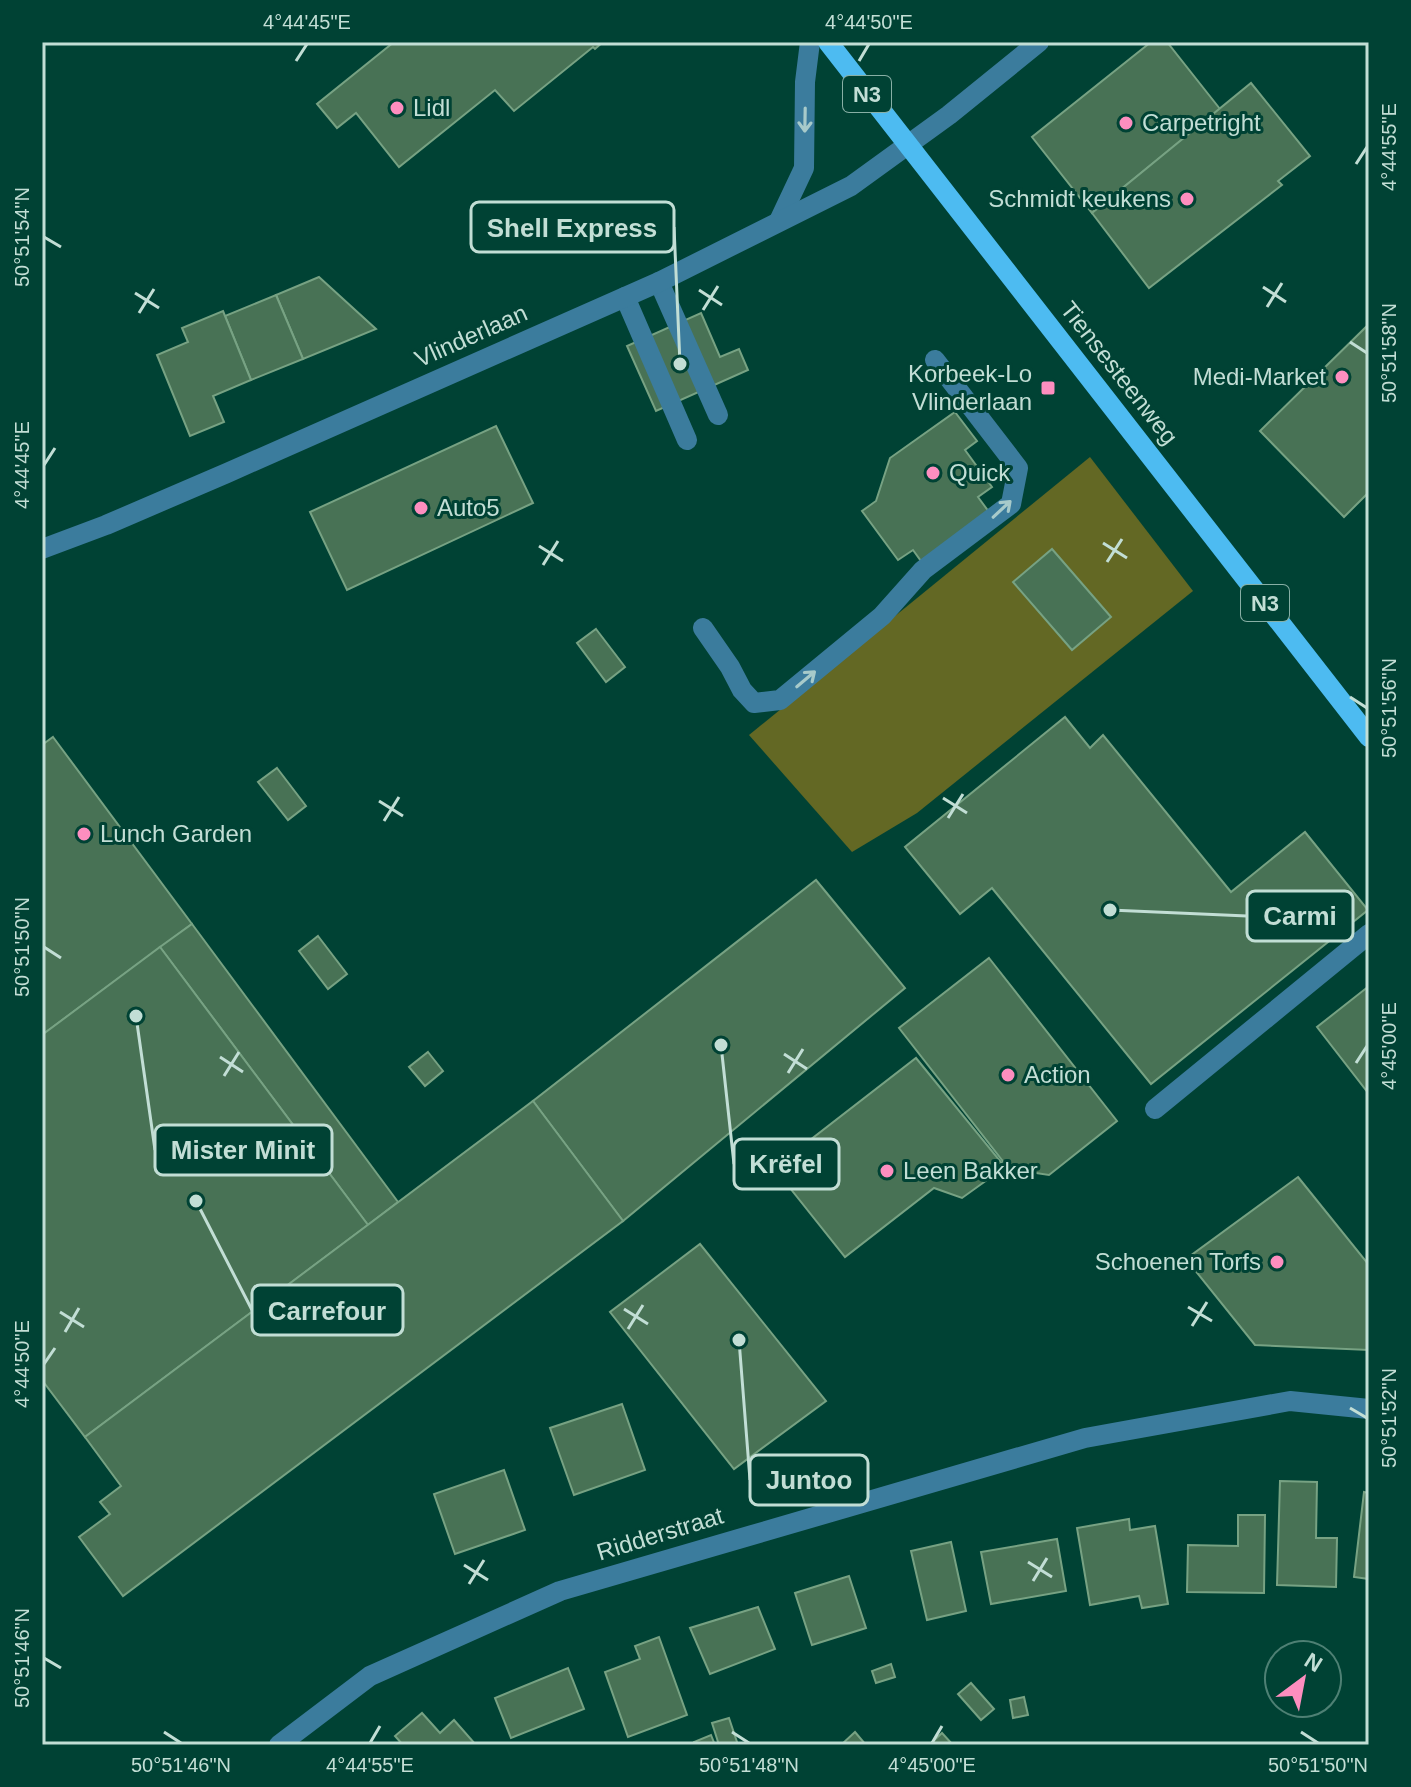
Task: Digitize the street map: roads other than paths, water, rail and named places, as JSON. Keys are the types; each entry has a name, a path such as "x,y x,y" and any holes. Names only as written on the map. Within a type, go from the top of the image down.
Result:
{"main road":[{"name":"Tiensesteenweg","path":"828,42 1369,737"}],"street":[{"path":"779,221 804,168 805,82 810,42"},
{"name":"Vlinderlaan","path":"42,549 227,473 659,282 851,186 949,115 1039,42"},
{"path":"659,282 718,415"},
{"path":"625,297 687,440"},
{"path":"703,628 742,690 754,703 780,700 882,616 923,570 1011,504 1018,468 935,360"},
{"path":"1155,1109 1369,934"},
{"name":"Ridderstraat","path":"279,1745 370,1676 560,1591 1085,1438 1290,1401 1369,1409"}],"place":[{"name":"Lidl","path":"397,108"},
{"name":"Carpetright","path":"1126,123"},
{"name":"Schmidt keukens","path":"1187,199"},
{"name":"Shell Express","path":"680,364"},
{"name":"Medi-Market","path":"1342,377"},
{"name":"Korbeek-Lo Vlinderlaan","path":"1048,388"},
{"name":"Quick","path":"933,473"},
{"name":"Auto5","path":"421,508"},
{"name":"Lunch Garden","path":"84,834"},
{"name":"Carmi","path":"1110,910"},
{"name":"Mister Minit","path":"136,1016"},
{"name":"Krëfel","path":"721,1045"},
{"name":"Action","path":"1008,1075"},
{"name":"Leen Bakker","path":"887,1171"},
{"name":"Carrefour","path":"196,1201"},
{"name":"Schoenen Torfs","path":"1277,1262"},
{"name":"Juntoo","path":"739,1340"}]}
